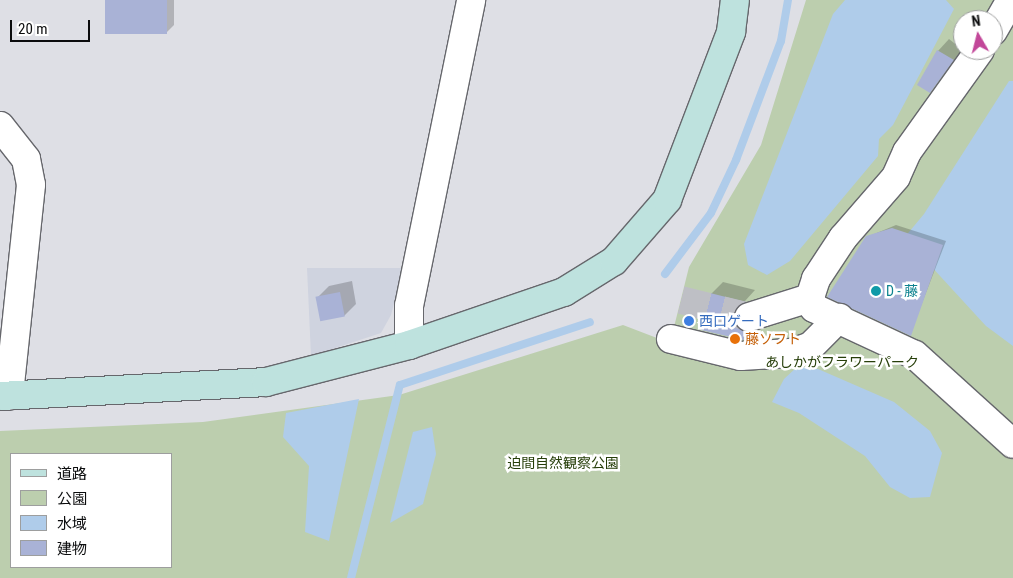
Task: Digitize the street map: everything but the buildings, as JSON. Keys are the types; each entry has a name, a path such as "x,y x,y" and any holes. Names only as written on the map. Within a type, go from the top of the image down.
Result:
{"street":[{"path":"409,345 410,306 471,0"},
{"path":"0,126 26,158 31,185 4,396 225,388 266,382 409,345 564,292 614,262 667,200 682,166 731,32 736,0"},
{"path":"1003,14 1011,0"},
{"path":"973,60 907,152 896,177 844,238 816,279 810,298 814,308 915,355 1013,444"},
{"path":"749,318 810,298"},
{"path":"671,339 741,356 791,354 811,346 839,318"}],"shaded area":[{"path":"307,268 403,268 391,315 381,333 311,356"}],"green space":[{"path":"806,0 1013,0 1013,578 0,578 0,431 203,422 399,395 623,325 670,343 689,267 761,145"}],"water":[{"path":"845,0 946,0 954,9 893,125 879,139 878,156 790,261 767,275 748,265 744,244 833,14"},
{"path":"1009,81 1013,81 1013,346 986,326 918,252 899,244 924,214"},
{"path":"797,367 818,369 894,402 930,431 942,453 930,497 910,498 890,487 865,456 799,413 772,402 784,379"},
{"path":"359,399 329,541 305,532 309,466 283,437 286,413"},
{"path":"432,427 436,454 423,504 390,523 413,432"}],"waterway":[{"path":"665,274 711,213 736,160 781,41 788,0"},
{"path":"351,578 400,385 590,322"}],"tunnel":[{"path":"681,300 749,317"}],"place":[{"name":"D - 藤","path":"876,291"},
{"name":"西口ゲート","path":"689,321"},
{"name":"藤ソフト","path":"735,339"}],"park label":[{"name":"あしかがフラワーパーク","path":"842,362"},
{"name":"迫間自然観察公園","path":"563,463"}]}
